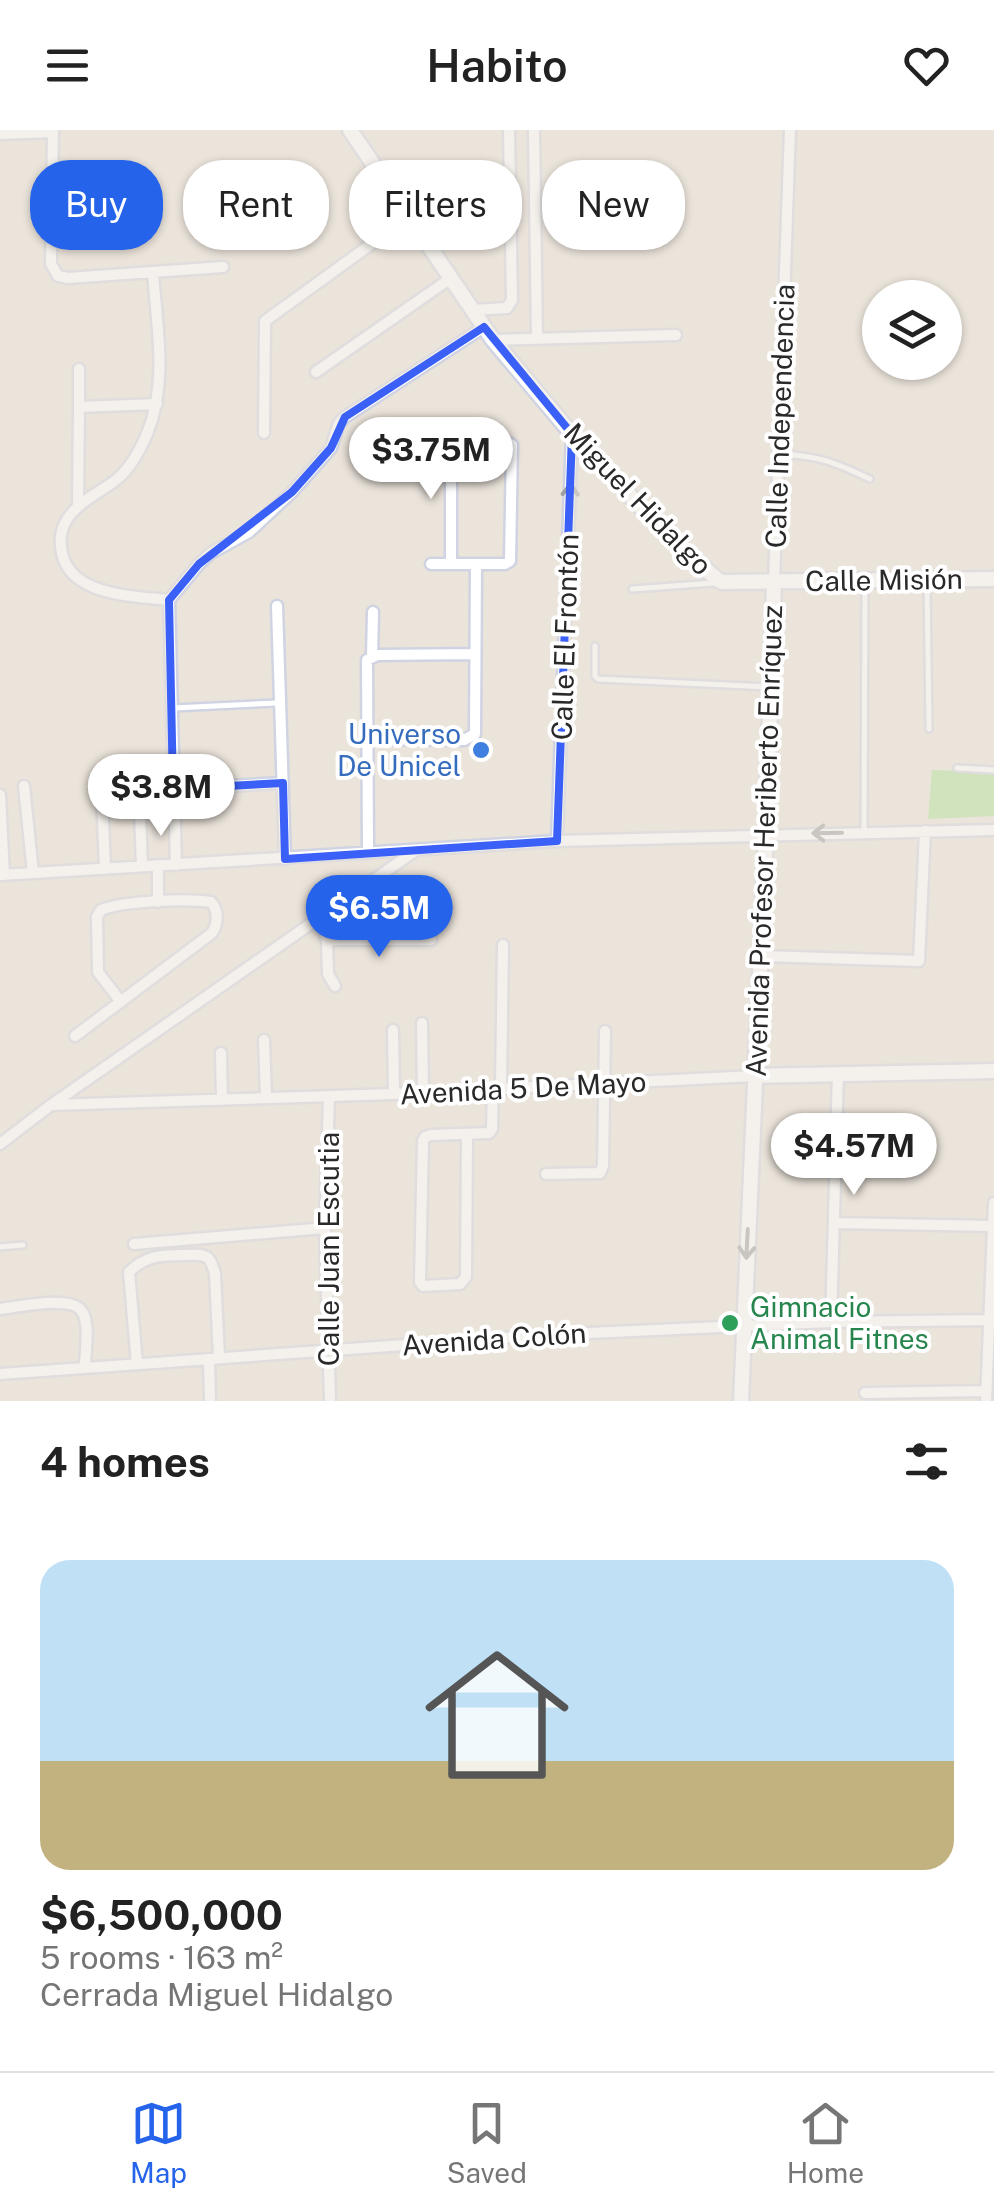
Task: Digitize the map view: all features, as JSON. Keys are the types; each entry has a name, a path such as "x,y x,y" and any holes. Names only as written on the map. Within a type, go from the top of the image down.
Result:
{"main road":[{"name":"Miguel Hidalgo","path":"350,130 371,160"},
{"name":"Miguel Hidalgo","path":"432,250 489,333 572,434 670,538 722,582 774,582"},
{"name":"Calle Misión","path":"774,582 994,579"},
{"name":"Avenida Profesor Heriberto Enríquez","path":"741,1401 774,582"},
{"name":"Avenida 5 De Mayo","path":"755,1076 994,1071"}],"street":[{"path":"474,310 507,308 512,300 509,130"},
{"path":"534,130 537,338"},
{"name":"Calle Independencia","path":"774,582 790,130"},
{"path":"0,134 54,131 51,264 58,276 224,268"},
{"path":"264,433 265,321 362,250"},
{"path":"153,273 160,360 157,404 138,453 125,471 78,506 62,529 60,540 62,554 80,580 112,594 168,600"},
{"path":"316,372 451,278"},
{"path":"176,865 168,600 199,564 249,532 292,492 328,453 345,416 489,333 537,338 676,336"},
{"path":"78,506 79,369"},
{"path":"79,406 157,404"},
{"name":"Calle El Frontón","path":"557,841 572,434"},
{"path":"427,440 495,439 512,445 511,559 505,564 432,564"},
{"path":"451,440 451,564"},
{"path":"368,740 470,738 476,730 476,564"},
{"path":"277,606 285,859"},
{"path":"368,853 372,612"},
{"path":"369,659 475,654"},
{"path":"101,770 106,868"},
{"path":"173,789 283,783"},
{"path":"24,786 33,873"},
{"path":"0,796 2,875 557,841 994,830"},
{"path":"140,812 142,866"},
{"path":"761,956 920,962 926,831"},
{"path":"0,1144 416,851"},
{"path":"158,866 158,902"},
{"path":"75,1036 121,1002 206,938 216,928 215,909 207,900 110,907 98,913 98,972 121,1002"},
{"path":"319,917 327,940 328,970 335,986"},
{"path":"327,940 431,940"},
{"path":"468,1135 466,1277 460,1284 426,1286 420,1282 423,1141 431,1135 491,1131 497,1088 503,945"},
{"path":"422,1023 422,1092"},
{"path":"393,1030 394,1094"},
{"path":"546,1174 600,1173 603,1166 605,1030"},
{"path":"264,1040 266,1098"},
{"path":"222,1053 222,1100"},
{"path":"831,1322 838,1074"},
{"name":"Avenida 5 De Mayo","path":"51,1105 394,1094 755,1076"},
{"name":"Calle Juan Escutia","path":"329,1096 324,1228 330,1401"},
{"path":"865,1392 986,1396 994,1204"},
{"path":"834,1223 993,1226"},
{"path":"134,1244 324,1228"},
{"path":"137,1364 129,1272 138,1263 158,1255 208,1258 215,1273 210,1401"},
{"path":"0,1309 67,1302 78,1305 85,1321 86,1368"},
{"name":"Avenida Colón","path":"0,1374 545,1335 831,1322 988,1320"}],"lane":[{"path":"779,454 831,460 870,479"},
{"path":"864,832 865,580"},
{"path":"927,580 929,729"},
{"path":"632,589 722,582"},
{"path":"595,646 598,678 770,687"},
{"path":"170,708 280,703"},
{"path":"956,768 994,770"},
{"path":"0,1247 23,1244"}],"highlighted area":[{"path":"484,327 572,434 557,841 285,859 283,783 173,789 169,600 199,564 292,492 331,448 345,417"}],"green space":[{"path":"932,770 994,772 994,816 928,819"}],"place":[{"name":"Universo De Unicel","path":"481,750"},
{"name":"Gimnacio Animal Fitnes","path":"730,1323"}]}
